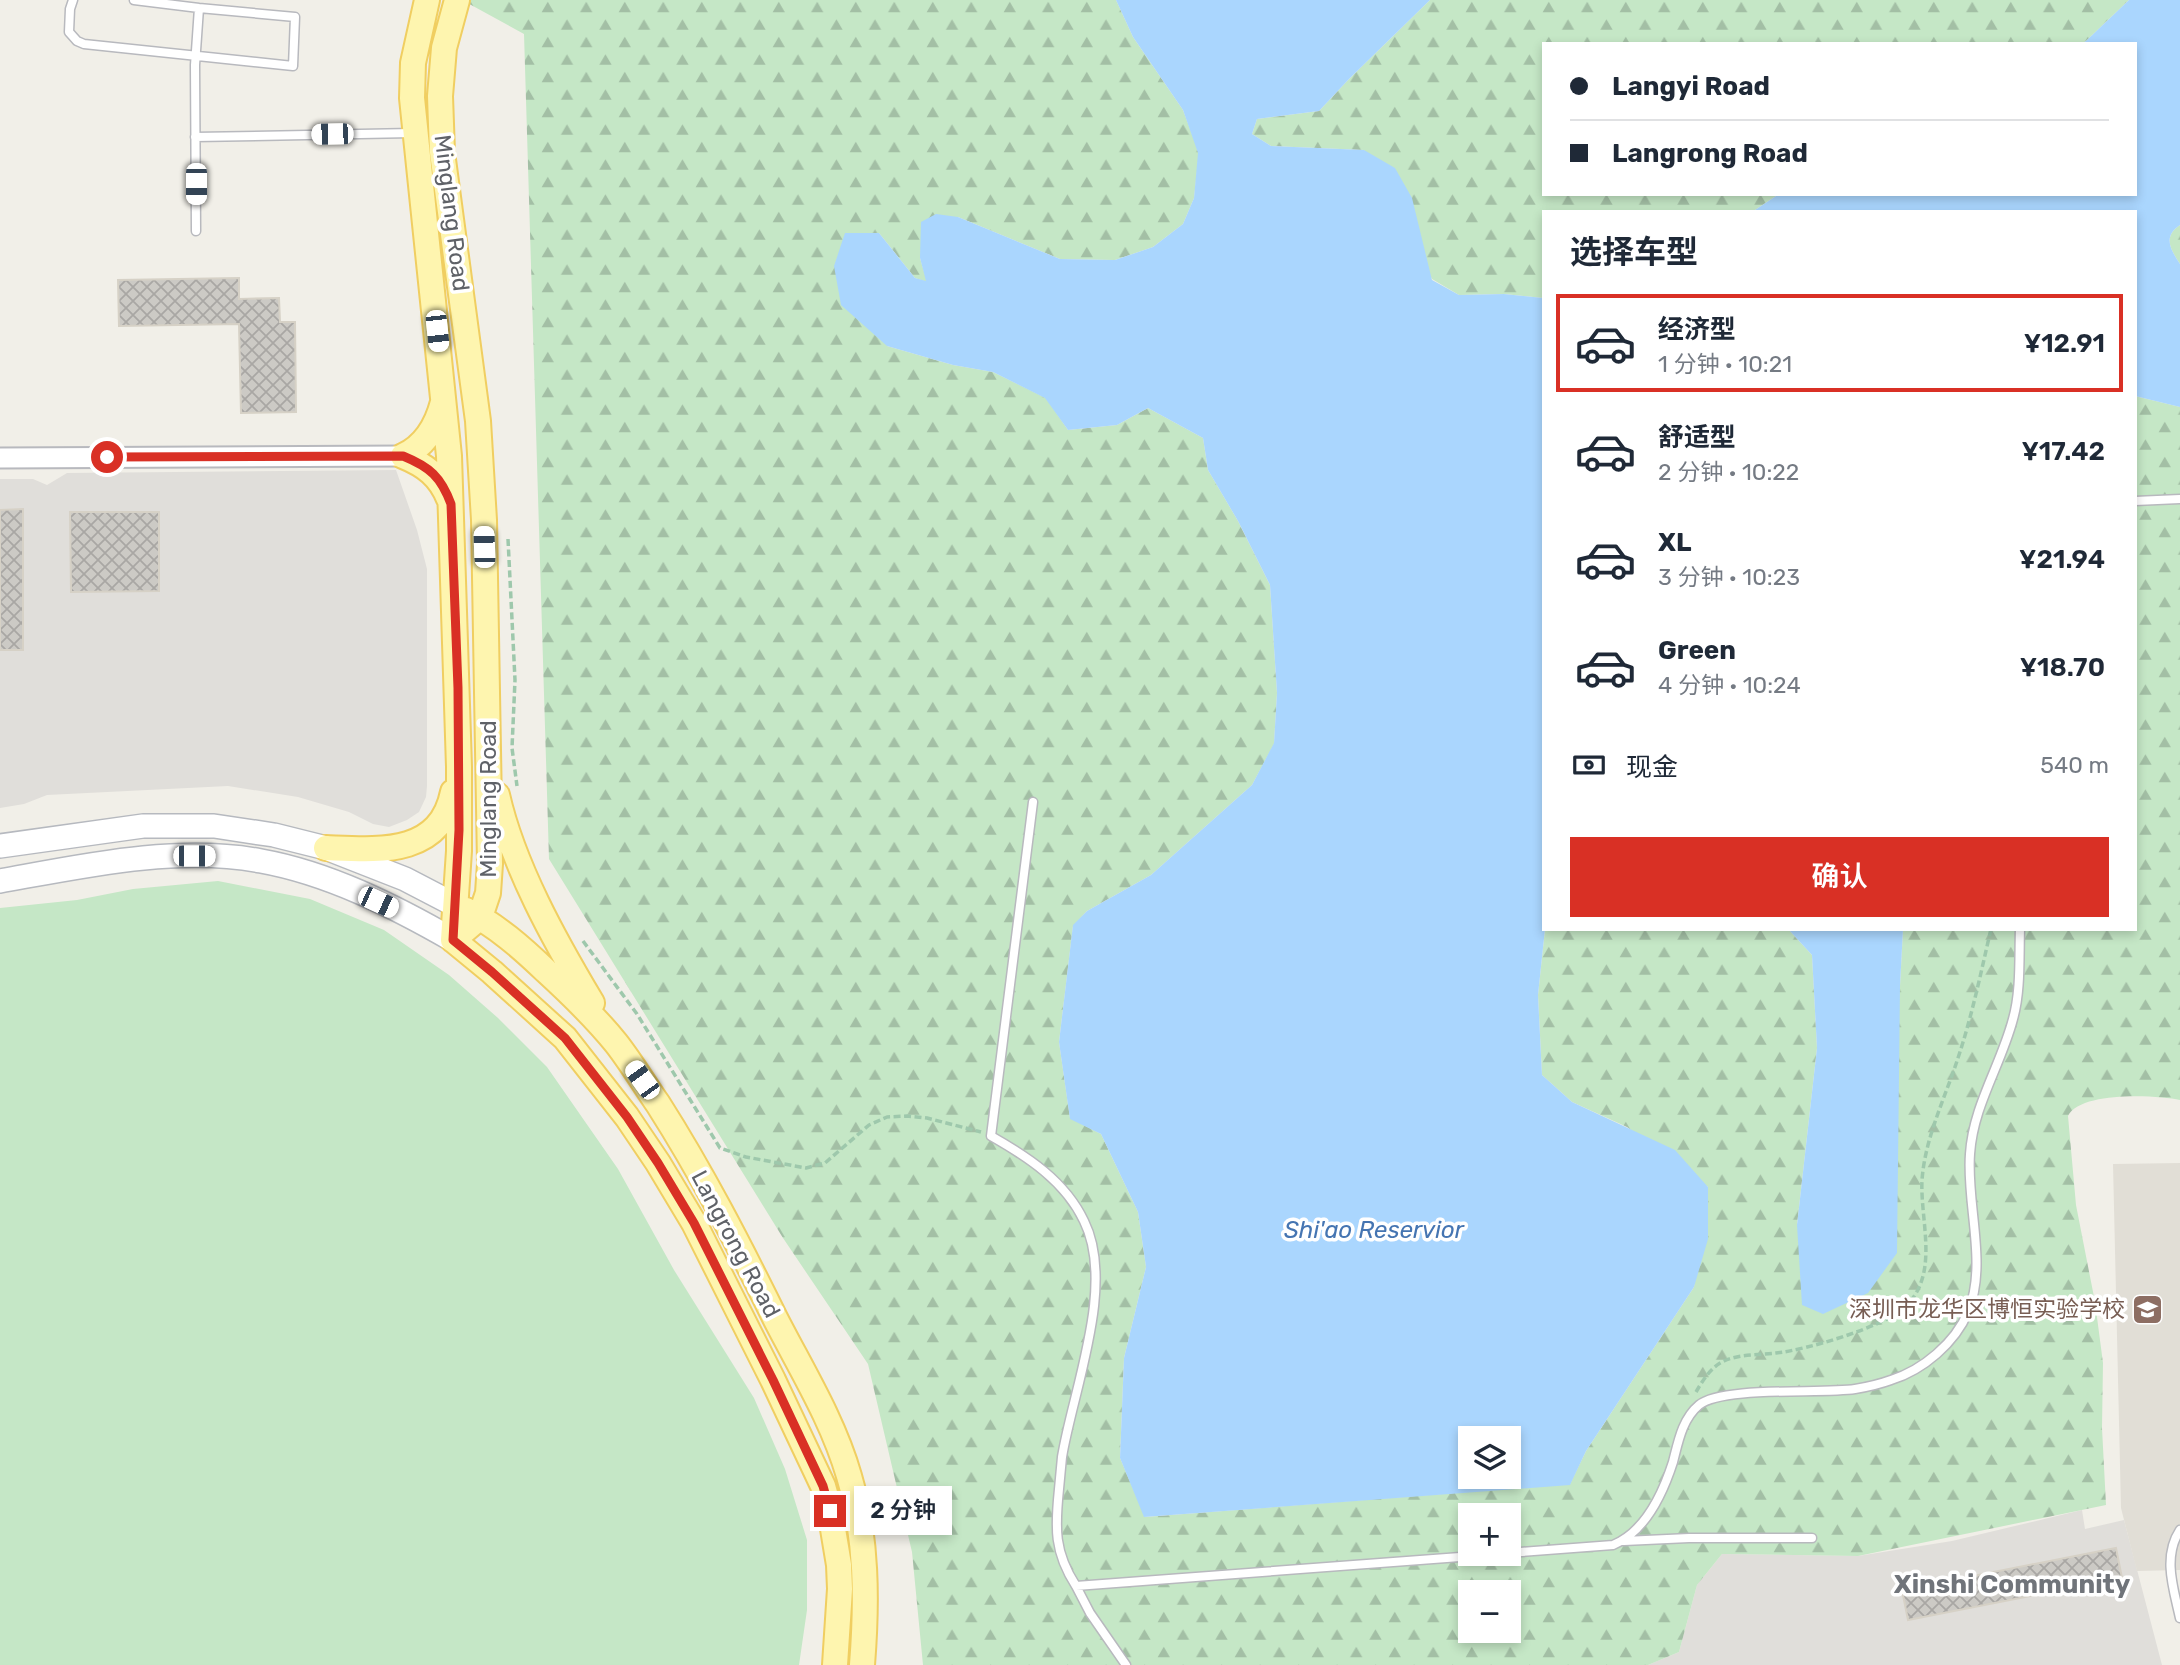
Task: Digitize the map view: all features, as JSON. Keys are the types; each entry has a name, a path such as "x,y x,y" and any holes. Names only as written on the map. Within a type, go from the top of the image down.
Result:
{"main road":[{"name":"Minglang Road","path":"427,0 413,63 412,98 449,457 459,851 453,940"},
{"name":"Minglang Road","path":"457,0 444,48 440,96 442,152 478,421 484,520 490,864 488,893 480,917"},
{"path":"403,456 414,451 432,429 444,401"},
{"path":"403,456 437,476 451,504"},
{"path":"489,756 500,807 535,898 567,961 615,1043"},
{"path":"326,848 391,849 413,843 432,832 443,820 451,802 458,767"},
{"path":"0,845 143,826 214,826 274,835 326,848 405,879 454,905"},
{"path":"0,881 100,863 167,856 221,856 260,860 313,874 354,890 453,940 480,917"},
{"name":"Langrong Road","path":"454,905 480,917 525,951 566,989 615,1043 669,1122 729,1226 844,1458 856,1503 865,1566 862,1665"},
{"name":"Langrong Road","path":"453,940 502,980 565,1038 627,1117 694,1223 823,1486 839,1565 835,1665"}],"street":[{"path":"0,458 403,456"}],"lane":[{"path":"74,0 70,9 69,32 83,44 293,66 295,17 134,0"},
{"path":"196,232 195,56 199,8"},
{"path":"195,137 414,133"},
{"path":"2137,501 2180,499"},
{"path":"1033,802 991,1136 1044,1169 1085,1222 1096,1267 1090,1331 1062,1457 1057,1514 1058,1540 1064,1567 1090,1613 1126,1665"},
{"path":"1521,1552 1614,1545 1624,1541 1646,1519 1671,1466 1690,1414 1709,1399 1734,1395 1854,1389 1893,1380 1926,1363 1953,1339 1969,1311 1976,1278 1969,1153 1980,1103 2014,1017 2020,931"},
{"path":"2180,1530 2171,1551 2170,1564 2180,1618"},
{"path":"1624,1541 1812,1538"},
{"path":"1076,1586 1458,1557"}],"path":[{"path":"1690,1414 1695,1394 1705,1376 1724,1361 1779,1353 1883,1323 1904,1308 1917,1293 1926,1269 1922,1181 1926,1153 1959,1055 1990,931"},
{"path":"577,932 637,1014 720,1148 746,1157 806,1168 825,1163 869,1125 887,1117 927,1118 991,1136"}],"shaded area":[{"path":"396,470 417,530 427,569 427,786 426,797 419,812 389,827 373,824 349,812 298,797 228,786 47,795 24,804 0,808 0,479 33,479 47,485 67,473"},
{"name":"深圳市龙华区博恒实验学校","path":"2180,1163 2180,1570 2137,1571 2121,1508 2113,1164"},
{"path":"2082,1510 2085,1529 2124,1520 2162,1665 1648,1665 1679,1652 1697,1585 1722,1554 1858,1556 1952,1541"}],"green space":[{"path":"462,0 1116,0 1133,37 1183,110 1199,153 1194,198 1183,224 1153,247 1115,260 1060,259 958,217 920,258 927,282 915,278 879,233 887,346 953,365 993,372 1046,398 1068,430 1117,425 1148,408 1203,438 1208,470 1238,521 1270,585 1277,693 1274,744 1252,785 1151,875 1087,911 1073,926 1059,1042 1070,1118 1101,1134 1138,1212 1146,1267 1124,1358 1120,1458 1145,1517 1570,1484 1586,1451 1694,1287 1708,1187 1627,1127 1572,1102 1542,1075 1538,995 1545,931 1790,931 1812,955 1817,1048 1797,1225 1900,986 1903,931 2137,931 2137,396 2180,407 2180,1100 2138,1096 2103,1099 2087,1102 2075,1108 2068,1116 2076,1205 2095,1302 2103,1363 2102,1428 2106,1505 1858,1556 1722,1554 1697,1585 1679,1652 1648,1665 923,1665 912,1552 868,1364 783,1238 549,859 524,34"},
{"path":"1430,0 2129,0 2084,42 1542,42 1542,196 1776,196 1755,210 1542,210 1542,298 1504,294 1459,295 1432,279 1364,150 1271,146 1252,134 1257,119 1319,111"},
{"path":"2180,225 2180,264 2171,249 2170,239"},
{"path":"218,881 310,899 384,930 449,975 498,1018 547,1067 618,1169 674,1270 754,1398 785,1469 807,1540 807,1610 799,1665 0,1665 0,908 77,900 133,889"}],"water":[{"name":"Shi'ao Reservior","path":"1116,0 1430,0 1319,111 1257,119 1252,134 1271,146 1364,150 1395,168 1412,198 1432,280 1459,295 1504,294 1542,298 1542,931 1545,931 1538,995 1542,1075 1572,1102 1675,1150 1708,1187 1708,1239 1694,1287 1586,1451 1570,1485 1521,1489 1521,1426 1458,1426 1458,1489 1517,1489 1144,1517 1120,1458 1124,1358 1146,1267 1138,1212 1101,1134 1070,1119 1059,1042 1073,925 1087,911 1151,875 1252,785 1274,743 1277,693 1270,585 1238,521 1208,470 1203,438 1148,408 1117,425 1068,430 1045,398 993,372 953,365 887,346 841,305 834,266 845,233 879,233 915,278 926,281 920,258 921,222 936,214 958,217 1060,259 1115,260 1153,247 1183,224 1194,198 1198,153 1183,110 1133,37"},
{"path":"2129,0 2180,0 2180,225 2171,234 2170,244 2180,264 2180,407 2137,396 2137,210 1755,210 1776,196 2137,196 2137,42 2086,41"},
{"path":"1790,931 1903,931 1897,1253 1868,1293 1823,1314 1802,1305 1797,1225 1817,1048 1812,955"}],"building":[{"path":"239,278 239,299 279,298 280,322 295,322 296,412 241,413 239,324 119,326 118,280"},
{"path":"23,509 23,650 0,650 0,510"},
{"path":"70,512 159,512 159,591 71,592"},
{"path":"2116,1548 2122,1578 1908,1620 1902,1590"}],"place":[{"name":"深圳市龙华区博恒实验学校","path":"2148,1309"}],"district":[{"name":"Xinshi Community","path":"2012,1584"}],"route":[{"path":"107,457 403,456 416,461 437,476 451,504 458,688 459,851 453,940 565,1038 627,1117 658,1163 694,1223 773,1380 823,1486 830,1511"}]}
